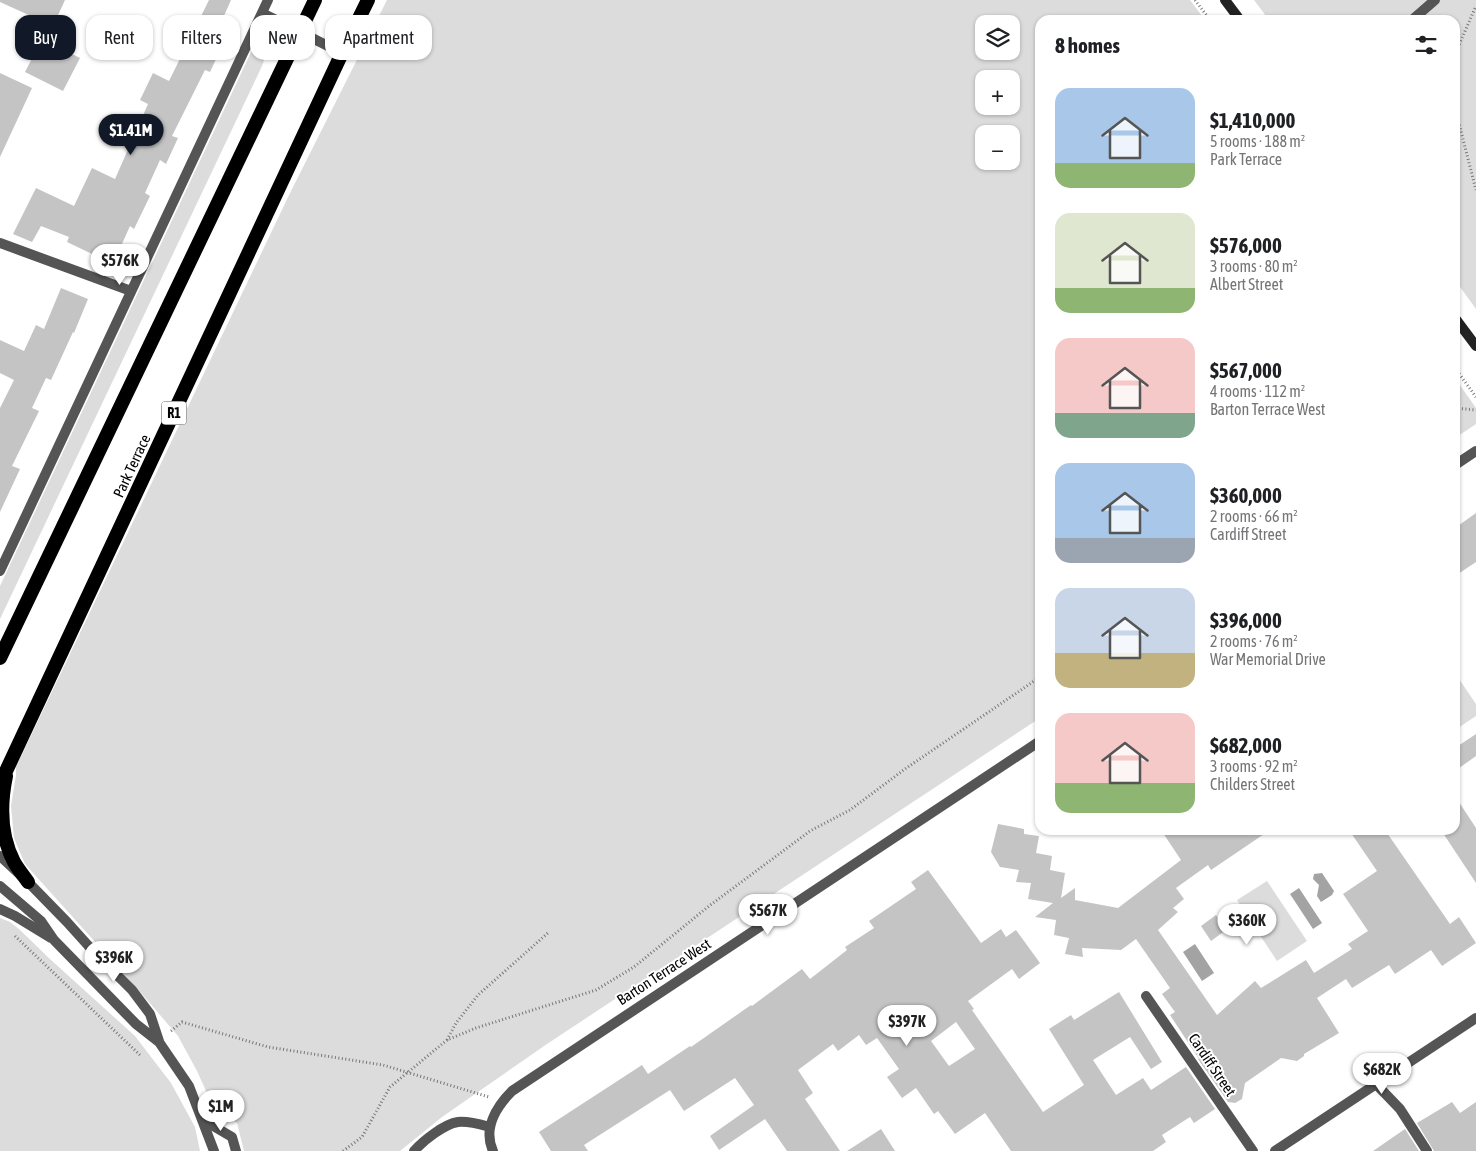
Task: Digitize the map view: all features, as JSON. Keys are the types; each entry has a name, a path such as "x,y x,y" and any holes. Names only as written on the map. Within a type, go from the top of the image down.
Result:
{"highway":[{"path":"308,15 315,0"},
{"name":"Park Terrace","path":"360,15 368,0"},
{"path":"0,658 287,60"},
{"name":"Park Terrace","path":"28,882 14,862 2,825 3,779 338,60"}],"main road":[{"path":"1225,0 1236,15"},
{"path":"1460,325 1476,346"}],"street":[{"path":"0,570 268,0"},
{"path":"1418,15 1435,0"},
{"path":"262,13 266,15"},
{"path":"0,243 131,291"},
{"path":"1460,462 1476,451"},
{"name":"Barton Terrace West","path":"490,1127 494,1114 502,1101 512,1091 1035,744"},
{"path":"0,856 28,882 132,990 150,1014 159,1042 189,1086 214,1151"},
{"path":"0,886 41,921 54,940 136,1024 159,1042"},
{"path":"0,909 54,940"},
{"name":"Cardiff Street","path":"1146,996 1253,1151"},
{"path":"1275,1151 1476,1018"},
{"path":"1376,1084 1400,1109 1426,1151"},
{"path":"203,1120 232,1137 236,1151"},
{"path":"414,1151 431,1135 456,1122 473,1122 490,1127 489,1137 493,1151"}],"path":[{"path":"1195,0 1206,15"},
{"path":"1460,43 1476,6"},
{"path":"1460,128 1476,190"},
{"path":"1460,375 1476,397"},
{"path":"1460,408 1476,410"},
{"path":"343,1151 362,1137 390,1087 447,1040 476,1028 596,990 626,972 709,906 810,831 850,810 906,769 1035,681"},
{"path":"10,931 141,1056"},
{"path":"447,1040 456,1023 478,995 549,932"},
{"path":"171,1032 182,1022 268,1047 383,1065 502,1101"}],"shaded area":[{"path":"387,0 1190,0 1201,15 1035,15 1035,721 547,1044 442,1117 400,1151 244,1151 237,1123 211,1102 178,1036 25,864 14,838 11,806 16,767 290,193 357,60 432,60 432,15 379,15"},
{"path":"1254,0 1476,0 1476,309 1460,287 1460,15 1265,15"},
{"path":"250,54 250,60 264,60 0,619 0,586"},
{"path":"1460,385 1476,408 1476,424 1460,435"},
{"path":"1460,680 1476,704 1476,716 1460,727"},
{"path":"1322,873 1334,891 1332,895 1321,902 1317,896 1319,885 1313,879 1314,874"},
{"path":"1267,881 1307,941 1277,961 1237,900"},
{"path":"1299,888 1322,923 1313,929 1290,894"},
{"path":"0,918 10,922 20,930 135,1036 171,1083 195,1127 200,1151 0,1151"},
{"path":"1195,944 1214,973 1202,981 1183,952"}],"building":[{"path":"0,0 65,0 58,15 29,15 0,2"},
{"path":"209,0 231,0 224,15 202,15"},
{"path":"76,56 80,58 63,91 25,72 31,60 76,60"},
{"path":"179,60 216,60 210,72 205,70 172,136 178,138 166,164 160,160 145,193 150,196 134,229 130,226 113,264 67,242 69,237 41,226 32,242 13,234 36,188 74,206 92,168 115,179 148,104 140,100 153,73 169,81"},
{"path":"0,73 32,88 0,157"},
{"path":"61,288 88,299 51,380 46,378 32,408 39,411 12,466 20,469 0,512 0,408 14,380 0,373 0,340 24,351 36,325 44,329"},
{"path":"1476,513 1476,562 1460,573 1460,524"},
{"path":"1476,734 1476,756 1460,767 1460,745"},
{"path":"1460,804 1476,828 1476,883 1444,835 1460,835"},
{"path":"998,824 1024,829 1024,834 1039,836 1036,853 1052,856 1050,870 1065,873 1061,898 1075,888 1075,900 1118,908 1181,860 1164,835 1263,835 1211,870 1208,865 1176,888 1184,899 1173,908 1178,912 1158,930 1217,1015 1255,981 1261,988 1306,960 1314,973 1352,949 1348,944 1368,931 1343,894 1377,871 1352,835 1388,835 1450,924 1459,917 1476,943 1442,966 1431,950 1395,974 1389,965 1352,988 1346,979 1317,998 1339,1033 1304,1054 1297,1061 1281,1058 1245,1083 1242,1099 1235,1103 1228,1102 1170,1015 1175,1012 1162,994 1170,988 1136,939 1121,950 1082,948 1083,957 1065,954 1069,938 1054,935 1056,920 1035,917 1053,903 1028,899 1031,883 1016,882 1019,870 1000,867 991,852"},
{"path":"928,870 981,943 1001,929 1006,937 1016,930 1040,963 1019,979 1012,969 968,1001 974,1009 972,1010 1043,1112 1084,1085 1049,1029 1071,1015 1074,1020 1119,992 1162,1062 1151,1069 1130,1037 1093,1060 1116,1095 1143,1078 1151,1090 1186,1067 1215,1109 1194,1123 1190,1117 1162,1135 1166,1142 1153,1151 1011,1151 985,1113 955,1134 938,1111 934,1114 916,1088 902,1098 887,1077 899,1069 877,1038 866,1045 859,1035 838,1051 833,1044 798,1070 813,1093 805,1099 840,1151 787,1151 765,1119 719,1150 710,1136 754,1105 735,1078 684,1111 670,1090 584,1145 588,1151 551,1151 539,1132 642,1065 648,1074 752,1006 802,969 810,979 847,950 845,947 874,928 869,921 916,889 911,882","holes":["956,1022 975,1049 949,1066 931,1041"]},
{"path":"1216,915 1226,930 1211,941 1201,926"},
{"path":"1452,1102 1460,1113 1476,1102 1476,1151 1434,1151 1417,1123"},
{"path":"881,1129 895,1151 847,1151"},
{"path":"1405,1129 1419,1151 1373,1151"}]}
